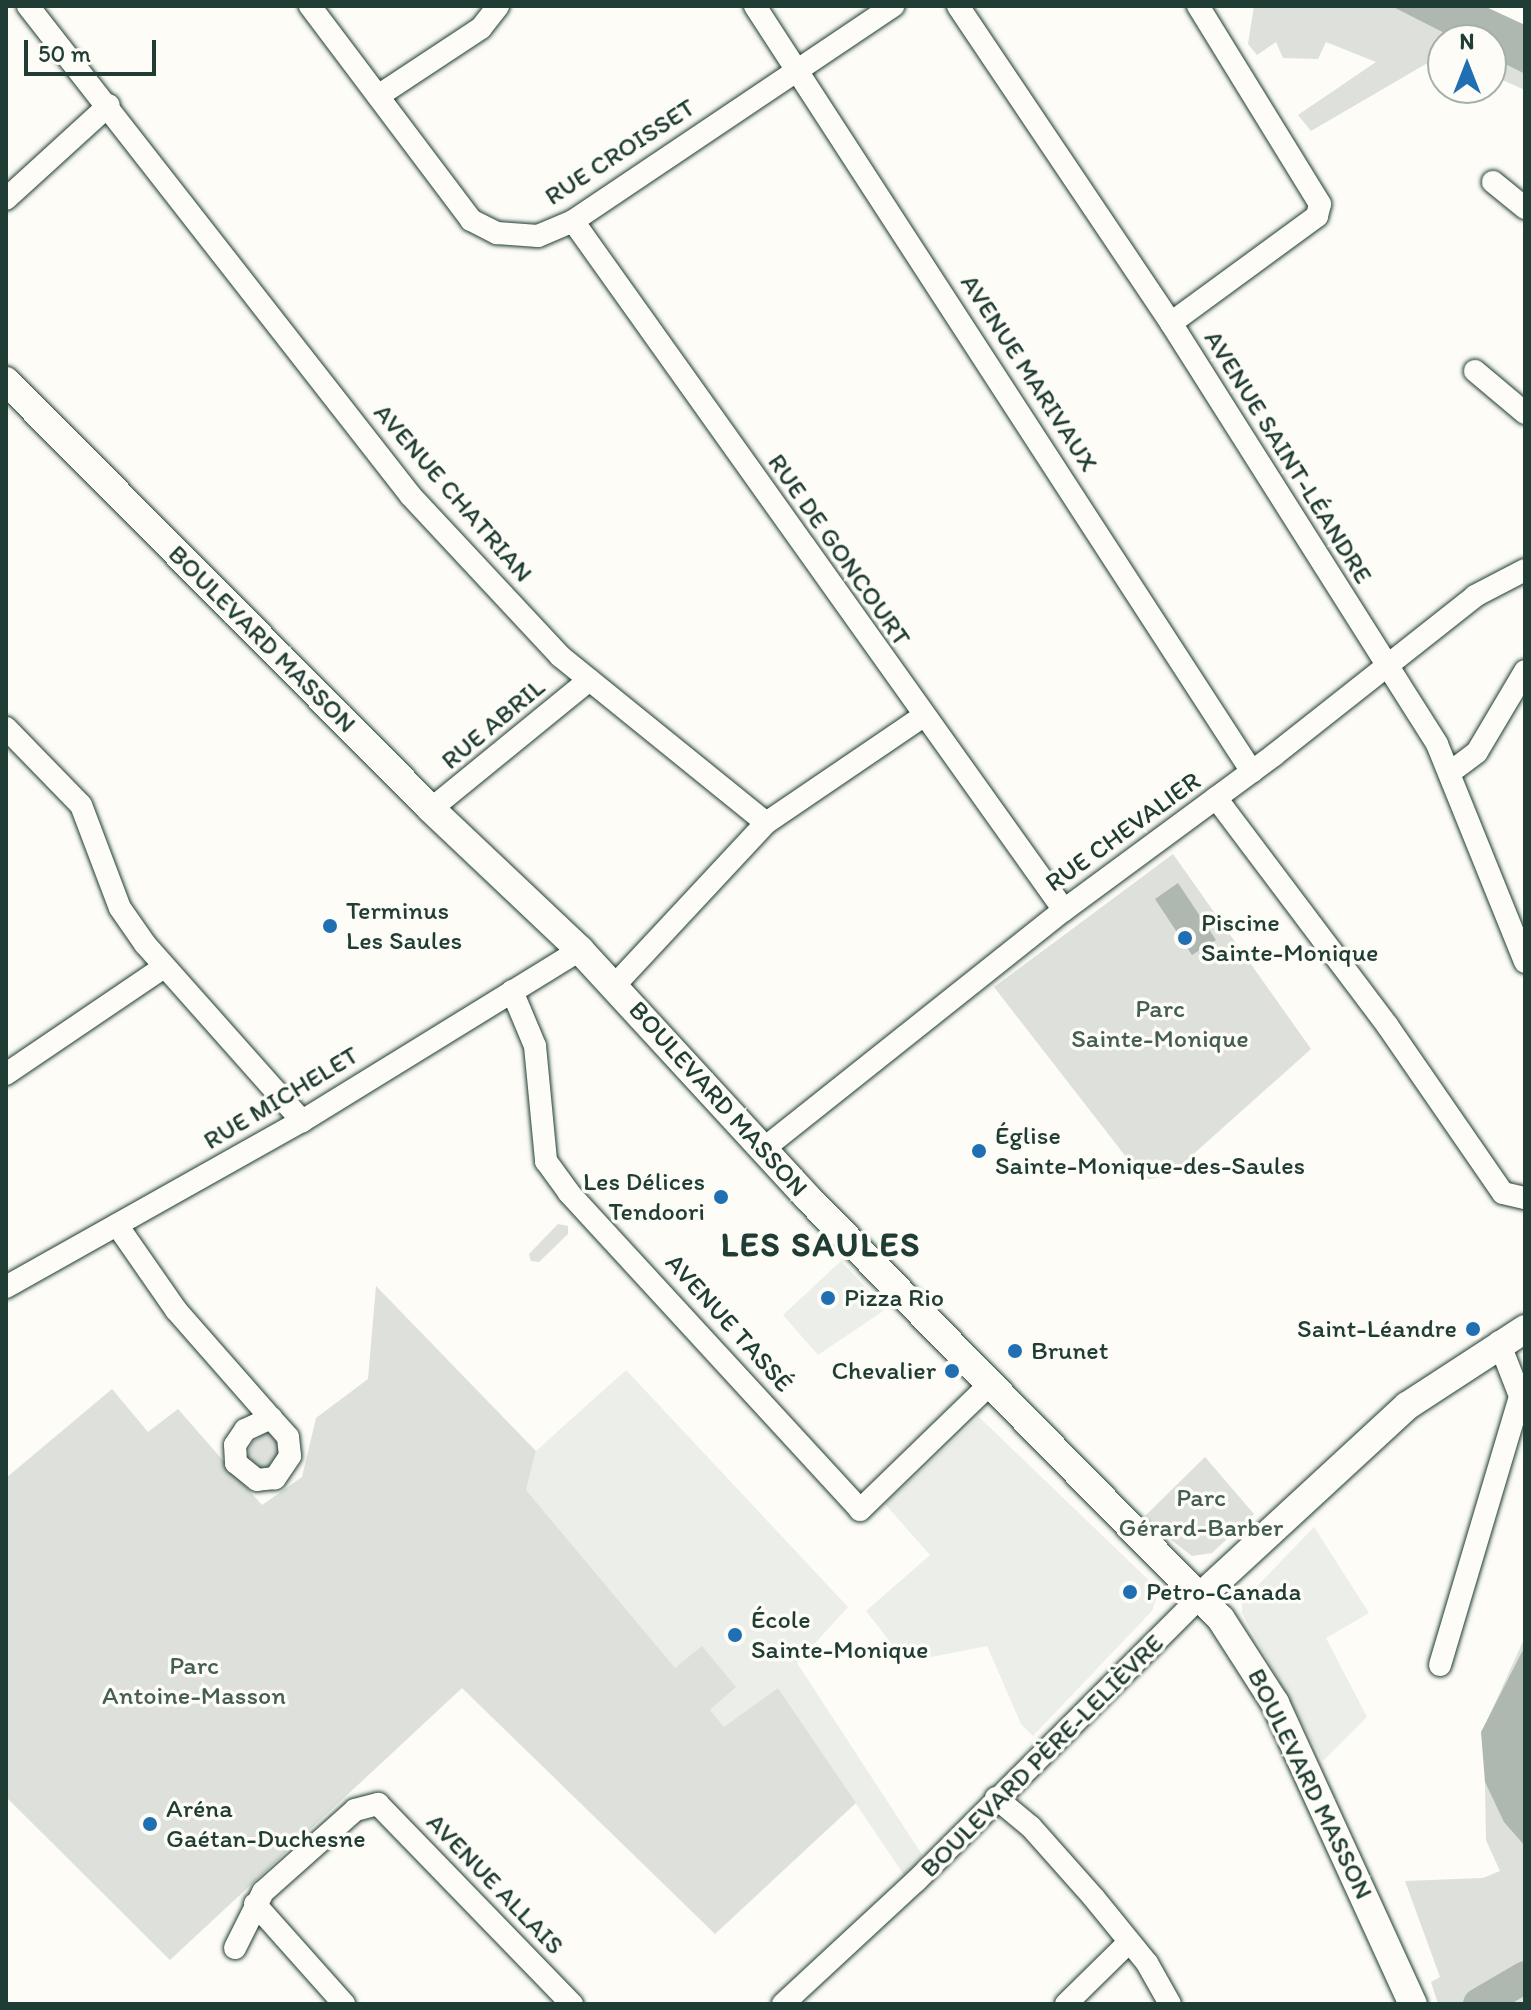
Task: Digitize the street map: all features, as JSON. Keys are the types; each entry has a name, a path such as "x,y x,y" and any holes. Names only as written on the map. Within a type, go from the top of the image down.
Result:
{"main road":[{"name":"BOULEVARD MASSON","path":"6,381 431,809 580,950 762,1150 1200,1597 1237,1639 1275,1703 1412,2001"},
{"name":"BOULEVARD PÈRE-LELIÈVRE","path":"1200,1597 1407,1406 1499,1342 1525,1329"}],"street":[{"name":"AVENUE CHATRIAN","path":"28,6 109,105 411,496 560,656 766,823"},
{"name":"RUE CROISSET","path":"310,6 471,220 497,233 538,236 573,221 796,68 893,6"},
{"path":"378,96 481,28 498,6"},
{"name":"AVENUE MARIVAUX","path":"755,6 1252,772"},
{"name":"AVENUE SAINT-LÉANDRE","path":"958,6 1171,323 1452,771 1525,962"},
{"path":"1171,323 1317,216 1317,194 1198,6"},
{"path":"6,199 109,105"},
{"path":"1493,182 1525,208"},
{"name":"RUE DE GONCOURT","path":"573,221 922,717 1064,910"},
{"path":"1475,371 1525,413"},
{"name":"RUE CHEVALIER","path":"762,1150 1064,910 1252,772 1475,596 1525,570"},
{"path":"1452,771 1477,752 1525,671"},
{"name":"RUE ABRIL","path":"431,809 589,680"},
{"path":"614,986 766,823 922,717"},
{"path":"6,728 81,805 120,908 164,967 302,1121"},
{"path":"1216,798 1387,1025 1503,1193 1525,1198"},
{"name":"RUE MICHELET","path":"6,1287 302,1121 580,950"},
{"path":"6,1074 164,967"},
{"name":"AVENUE TASSÉ","path":"512,991 535,1046 546,1161 569,1193 860,1510 989,1385"},
{"path":"117,1225 176,1310 271,1418"},
{"path":"1440,1665 1520,1396 1499,1342"},
{"name":"BOULEVARD PÈRE-LELIÈVRE","path":"783,2004 1200,1597"},
{"path":"996,1798 1031,1827 1147,1963 1170,2004"},
{"name":"AVENUE ALLAIS","path":"255,1904 355,1810 378,1804 572,2004"},
{"path":"235,1948 255,1904 344,2004"},
{"path":"1066,2004 1128,1943"}],"shaded area":[{"path":"1391,6 1484,6 1525,25 1525,74 1507,65 1507,24 1427,24"},
{"path":"1178,883 1216,940 1192,955 1155,899"},
{"path":"841,1261 886,1309 818,1355 783,1315"},
{"name":"École Sainte-Monique","path":"626,1370 848,1607 797,1663 923,1856 906,1878 778,1688 724,1728 526,1490 536,1451"},
{"path":"979,1417 1159,1590 1152,1611 1033,1736 1021,1724 987,1646 906,1662 866,1611 930,1555 885,1504"},
{"path":"1314,1527 1369,1613 1326,1638 1367,1717 1323,1761 1242,1613 1242,1602"},
{"path":"1525,1646 1525,1846 1504,1822 1485,1782 1481,1732"}],"green space":[{"path":"1254,6 1391,6 1427,24 1427,63 1311,131 1298,115 1376,62 1326,42 1318,59 1283,58 1276,42 1257,55 1248,44"},
{"path":"1507,65 1525,74 1525,90 1507,82"},
{"name":"Parc Sainte-Monique","path":"1173,854 1311,1049 1170,1175 1149,1179 1137,1171 994,987"},
{"path":"558,1224 568,1226 568,1234 539,1262 531,1261 529,1254"},
{"name":"Parc Antoine-Masson","path":"376,1286 536,1451 526,1490 675,1668 702,1646 736,1687 710,1710 724,1727 778,1688 856,1803 715,1934 462,1688 170,1960 6,1797 6,1478 112,1389 148,1432 178,1409 262,1505 302,1477 316,1418 368,1379"},
{"path":"271,1427 282,1448 273,1468 257,1471 247,1459 251,1444"},
{"name":"Parc Gérard-Barber","path":"1205,1457 1254,1514 1212,1553 1192,1556 1143,1518"},
{"path":"1525,1637 1525,2004 1438,2004 1431,1982 1440,1977 1405,1881 1483,1878 1500,1871 1486,1840 1485,1782 1494,1799 1485,1725"}],"waterway":[{"path":"1479,2004 1525,1977"}],"place":[{"name":"Terminus Les Saules","path":"330,926"},
{"name":"Piscine Sainte-Monique","path":"1185,938"},
{"name":"Église Sainte-Monique-des-Saules","path":"979,1151"},
{"name":"Les Délices Tendoori","path":"721,1197"},
{"name":"Pizza Rio","path":"828,1298"},
{"name":"Saint-Léandre","path":"1473,1329"},
{"name":"Brunet","path":"1015,1351"},
{"name":"Chevalier","path":"952,1371"},
{"name":"Petro-Canada","path":"1130,1592"},
{"name":"École Sainte-Monique","path":"735,1635"},
{"name":"Aréna Gaétan-Duchesne","path":"150,1824"}],"district":[{"name":"LES SAULES","path":"821,1245"}]}
